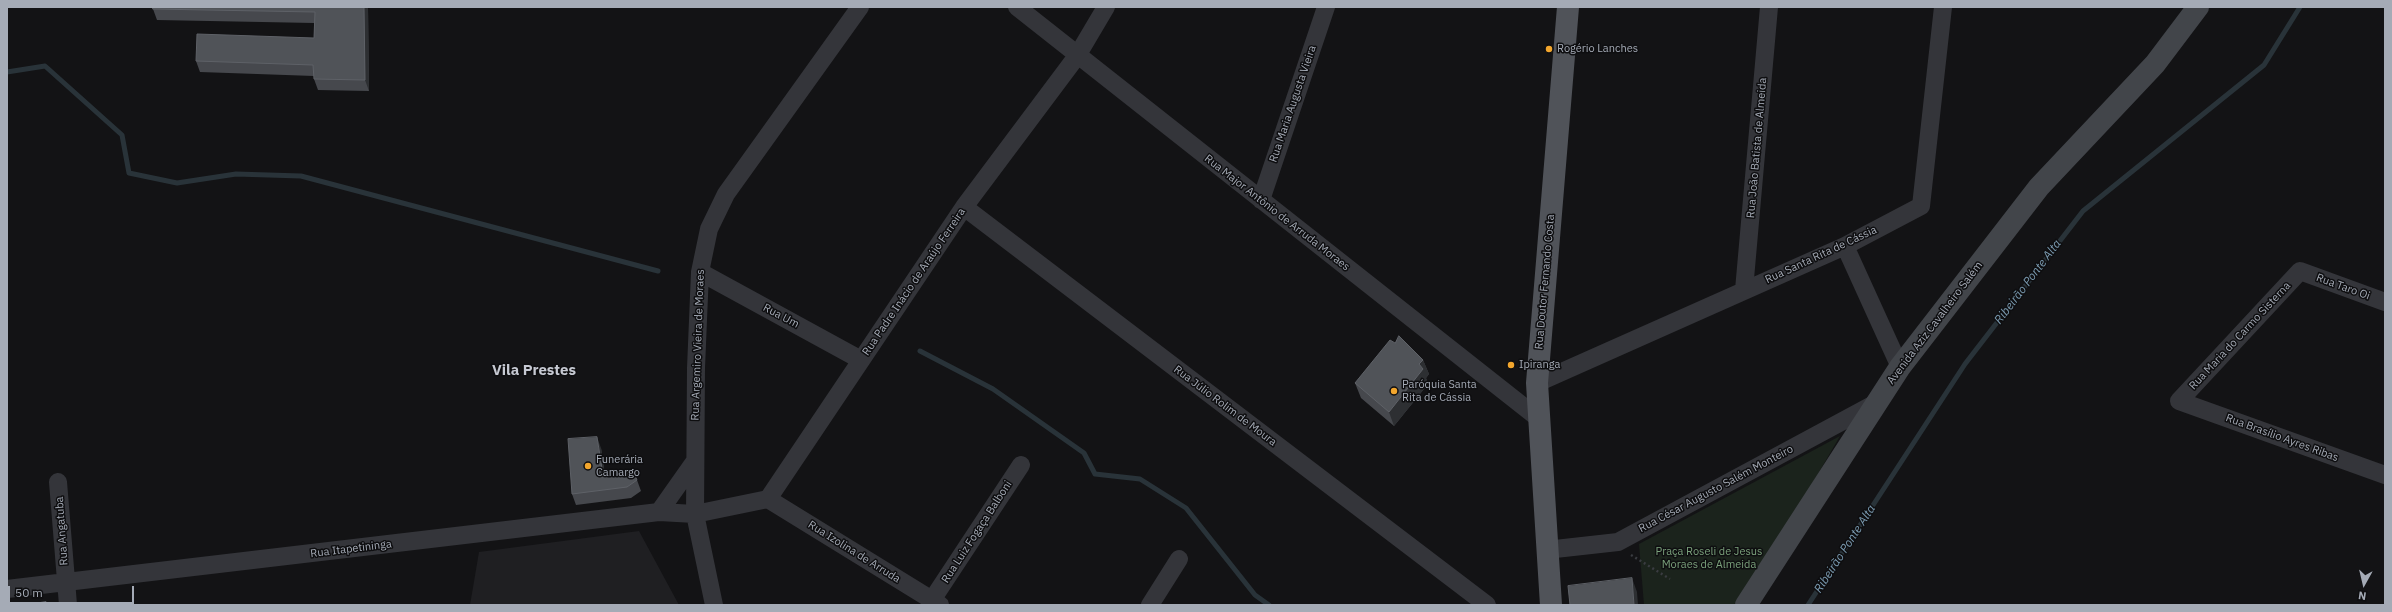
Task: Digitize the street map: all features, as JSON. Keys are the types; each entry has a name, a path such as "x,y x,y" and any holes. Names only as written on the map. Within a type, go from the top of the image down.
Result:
{"main road":[{"name":"Rua Doutor Fernando Costa","path":"1551,605 1546,550 1537,383 1568,7"},
{"name":"Avenida Aziz Cavalheiro Salém","path":"2155,64 2184,7"},
{"name":"Avenida Aziz Cavalheiro Salém","path":"1746,605 1900,367 2039,187 2155,64 2198,7"}],"street":[{"name":"Rua Argemiro Vieira de Moraes","path":"714,605 696,514 695,461 700,272 709,228 726,194 860,7"},
{"name":"Rua Major Antônio de Arruda Moraes","path":"1017,7 1077,56 1538,418"},
{"name":"Rua Padre Inácio de Araújo Ferreira","path":"768,499 964,207 1077,56 1106,7"},
{"name":"Rua Maria Augusta Vieira","path":"1261,200 1326,7"},
{"name":"Rua João Batista de Almeida","path":"1744,290 1769,7"},
{"name":"Rua Santa Rita de Cássia","path":"1537,383 1845,246 1922,206 1943,7"},
{"name":"Rua Júlio Rolim de Moura","path":"964,207 1487,605"},
{"path":"1845,246 1900,367"},
{"name":"Rua Um","path":"700,272 862,360"},
{"name":"Rua Taro Oi","path":"2300,272 2385,302"},
{"name":"Rua Maria do Carmo Sisterna","path":"2179,401 2300,272"},
{"name":"Rua Brasílio Ayres Ribas","path":"2179,401 2385,476"},
{"name":"Rua César Augusto Salém Monteiro","path":"1546,550 1618,542 1878,402"},
{"path":"659,512 695,461"},
{"name":"Rua Luiz Fogaça Balboni","path":"936,602 1021,464"},
{"name":"Rua Angatuba","path":"58,482 68,605"},
{"path":"696,514 768,499"},
{"name":"Rua Izolina de Arruda","path":"768,499 936,602"},
{"name":"Rua Itapetininga","path":"7,590 659,512 696,514"},
{"path":"1150,605 1180,559"}],"path":[{"path":"1613,543 1670,579"}],"shaded area":[{"path":"639,531 679,605 470,605 479,552"}],"green space":[{"name":"Praça Roseli de Jesus Moraes de Almeida","path":"1840,436 1773,551 1734,605 1644,605 1639,544"}],"building":[{"path":"153,7 364,7 365,80 314,79 313,65 196,61 197,34 314,38 315,12 153,9"},
{"name":"Paróquia Santa Rita de Cássia","path":"1399,336 1423,360 1419,364 1423,369 1389,412 1355,383 1390,340 1395,343"},
{"name":"Funerária Camargo","path":"597,437 603,475 633,471 637,480 627,487 572,494 568,439"},
{"path":"1632,578 1634,605 1570,605 1568,586"},
{"path":"46,602 46,605 25,605"}],"waterway":[{"name":"Ribeirão Ponte Alta","path":"1808,605 1965,364 2083,211 2264,65 2300,7"},
{"path":"7,72 45,66 122,135 129,173 177,183 236,174 301,176 658,271"},
{"path":"920,351 993,389 1084,453 1095,474 1140,479 1186,508 1255,595 1269,605"}],"place":[{"name":"Rogério Lanches","path":"1549,49"},
{"name":"Ipiranga","path":"1511,365"},
{"name":"Paróquia Santa Rita de Cássia","path":"1394,391"},
{"name":"Funerária Camargo","path":"588,466"}],"district":[{"name":"Vila Prestes","path":"534,371"}]}
